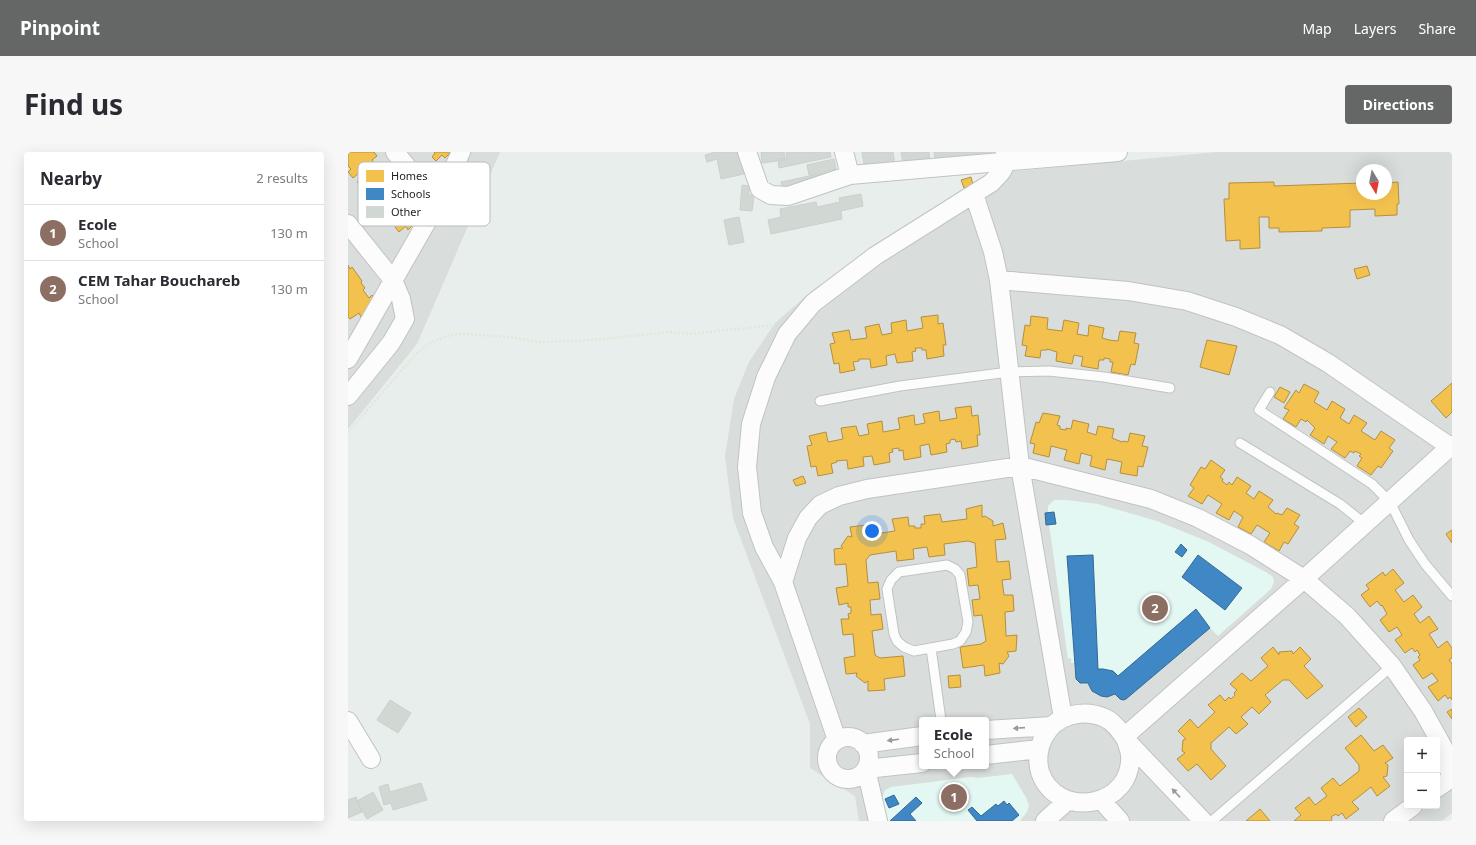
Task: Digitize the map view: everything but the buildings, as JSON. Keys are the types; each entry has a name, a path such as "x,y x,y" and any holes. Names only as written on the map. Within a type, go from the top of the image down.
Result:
{"street":[{"path":"395,152 403,162"},
{"path":"456,162 461,152"},
{"path":"748,152 760,189 771,195 788,196 850,175 1006,157 1118,152"},
{"path":"844,152 850,175"},
{"path":"837,740 783,582 764,548 752,514 747,467 751,424 766,377 787,334 813,303 875,256 991,183 1002,172 1006,157"},
{"path":"974,194 993,252 999,280 1020,466 1058,722"},
{"path":"348,224 393,280 401,299 405,319 391,343 348,396"},
{"path":"348,359 424,226"},
{"path":"999,280 1128,291 1187,301 1236,317 1280,335 1328,364 1452,446 1125,738"},
{"path":"783,582 797,538 808,518 820,504 838,496 866,489 1020,466 1151,499 1198,518 1250,545 1304,579 1347,616 1392,666 1423,711 1443,747 1452,778 1440,786"},
{"path":"989,730 1058,722 1077,713 1092,714 1106,718 1118,727 1125,738 1203,821"},
{"path":"348,721 371,759"},
{"path":"1058,722 1044,736 1039,749 1038,765 1043,780 1053,793 1067,801 1078,804 1091,804 1102,801 1115,793 1124,782 1129,768 1130,753 1125,738"},
{"path":"863,744 919,736"},
{"path":"850,737 858,739 863,744 867,749 869,756 869,763 866,770 856,778 849,780 835,776 830,771 826,758 831,745 837,740 850,737"},
{"path":"989,755 1039,749"},
{"path":"866,770 919,763"},
{"path":"866,770 878,821"},
{"path":"1045,821 1067,801"},
{"path":"1102,801 1120,821"},
{"path":"1393,821 1409,809"}],"lane":[{"path":"820,401 900,386 1009,372 1049,370 1170,388"},
{"path":"1270,392 1259,410 1372,484 1390,502 1409,540 1425,564 1452,596"},
{"path":"1240,443 1340,504 1365,524"},
{"path":"947,565 955,569 960,575 968,622 966,632 960,641 953,644 931,648 914,650 904,647 897,641 894,634 888,589 891,580 899,572 947,565"},
{"path":"931,648 940,717"},
{"path":"1212,821 1392,666"}],"path":[{"path":"348,432 416,354 433,342 452,335 491,335 538,342 582,341 670,332 690,334 797,323"}],"shaded area":[{"path":"348,152 500,152 490,175 490,162 358,162 358,226 468,226 417,344 348,429"},
{"path":"1217,152 1452,152 1452,813 1442,821 859,821 855,796 810,768 810,724 733,518 725,456 734,399 749,362 775,323 814,289 988,174"},
{"path":"1054,500 1098,504 1157,521 1209,542 1266,572 1273,577 1274,582 1271,589 1218,636 1210,628 1126,699 1120,699 1115,694 1107,697 1101,696 1092,691 1088,683 1084,684 1077,682 1074,663 1071,663 1071,658 1068,659 1048,517 1048,506"},
{"path":"1012,774 1027,799 1029,806 1027,812 1020,821 885,821 881,801 885,790 891,787 971,777 978,778"}],"place":[{"name":"CEM Tahar Bouchareb","path":"1155,608"},
{"name":"Ecole","path":"954,797"}]}
